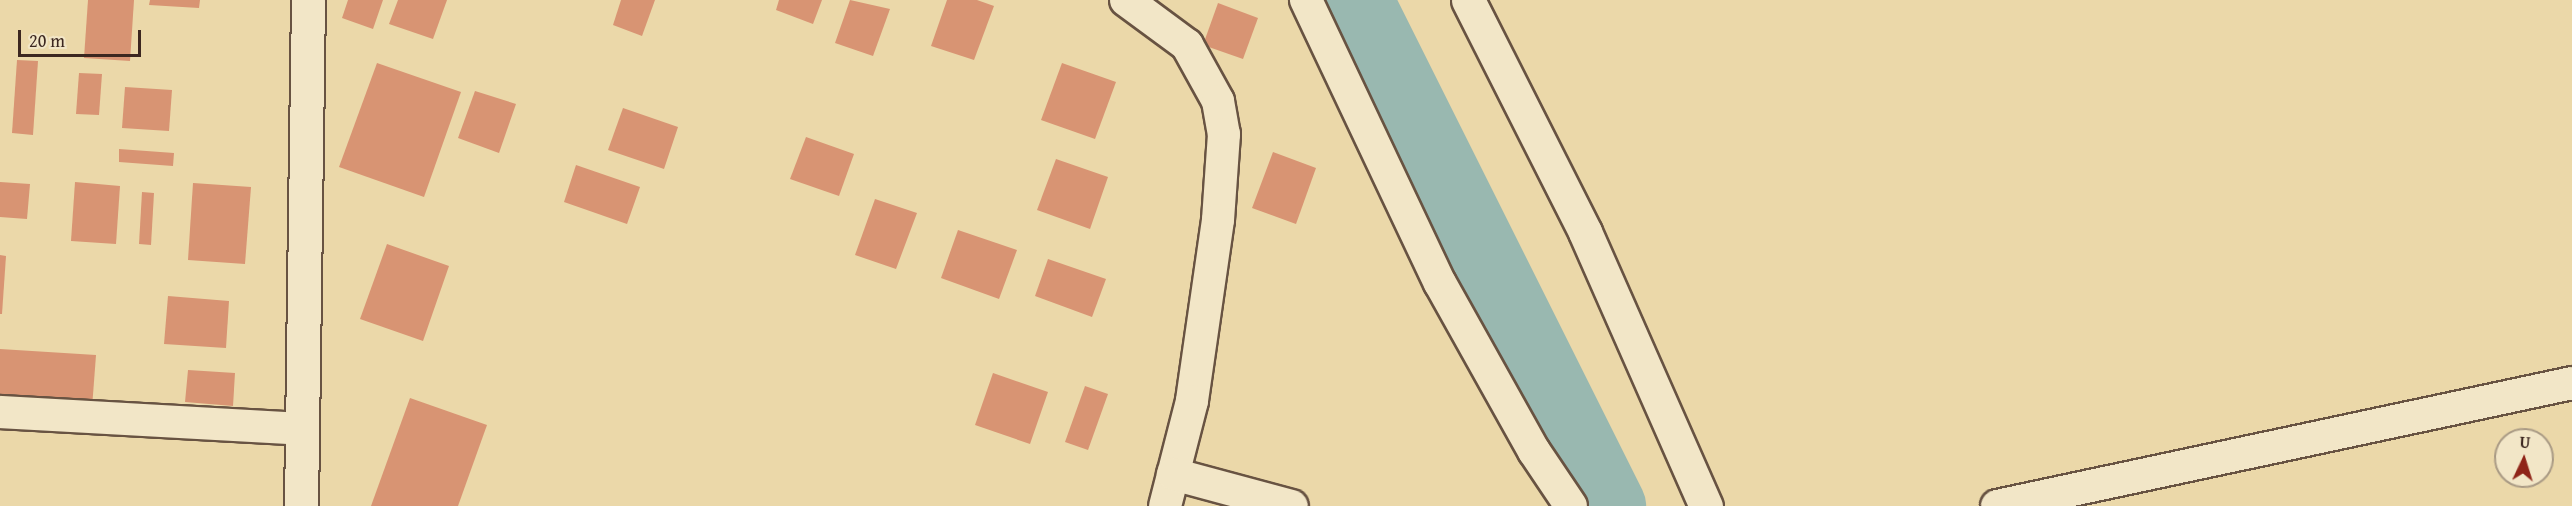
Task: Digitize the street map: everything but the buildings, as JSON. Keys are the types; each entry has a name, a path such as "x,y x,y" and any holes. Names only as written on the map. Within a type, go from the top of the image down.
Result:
{"street":[{"path":"301,506 300,429 308,0"},
{"path":"1126,0 1187,45 1218,101 1224,134 1218,220 1192,401 1165,506"},
{"path":"1306,0 1440,283 1534,451 1571,506"},
{"path":"1468,0 1585,232 1706,506"},
{"path":"2008,505 2572,383"},
{"path":"0,412 300,429"},
{"path":"1173,474 1292,506"}],"waterway":[{"path":"1356,0 1609,506"}]}
